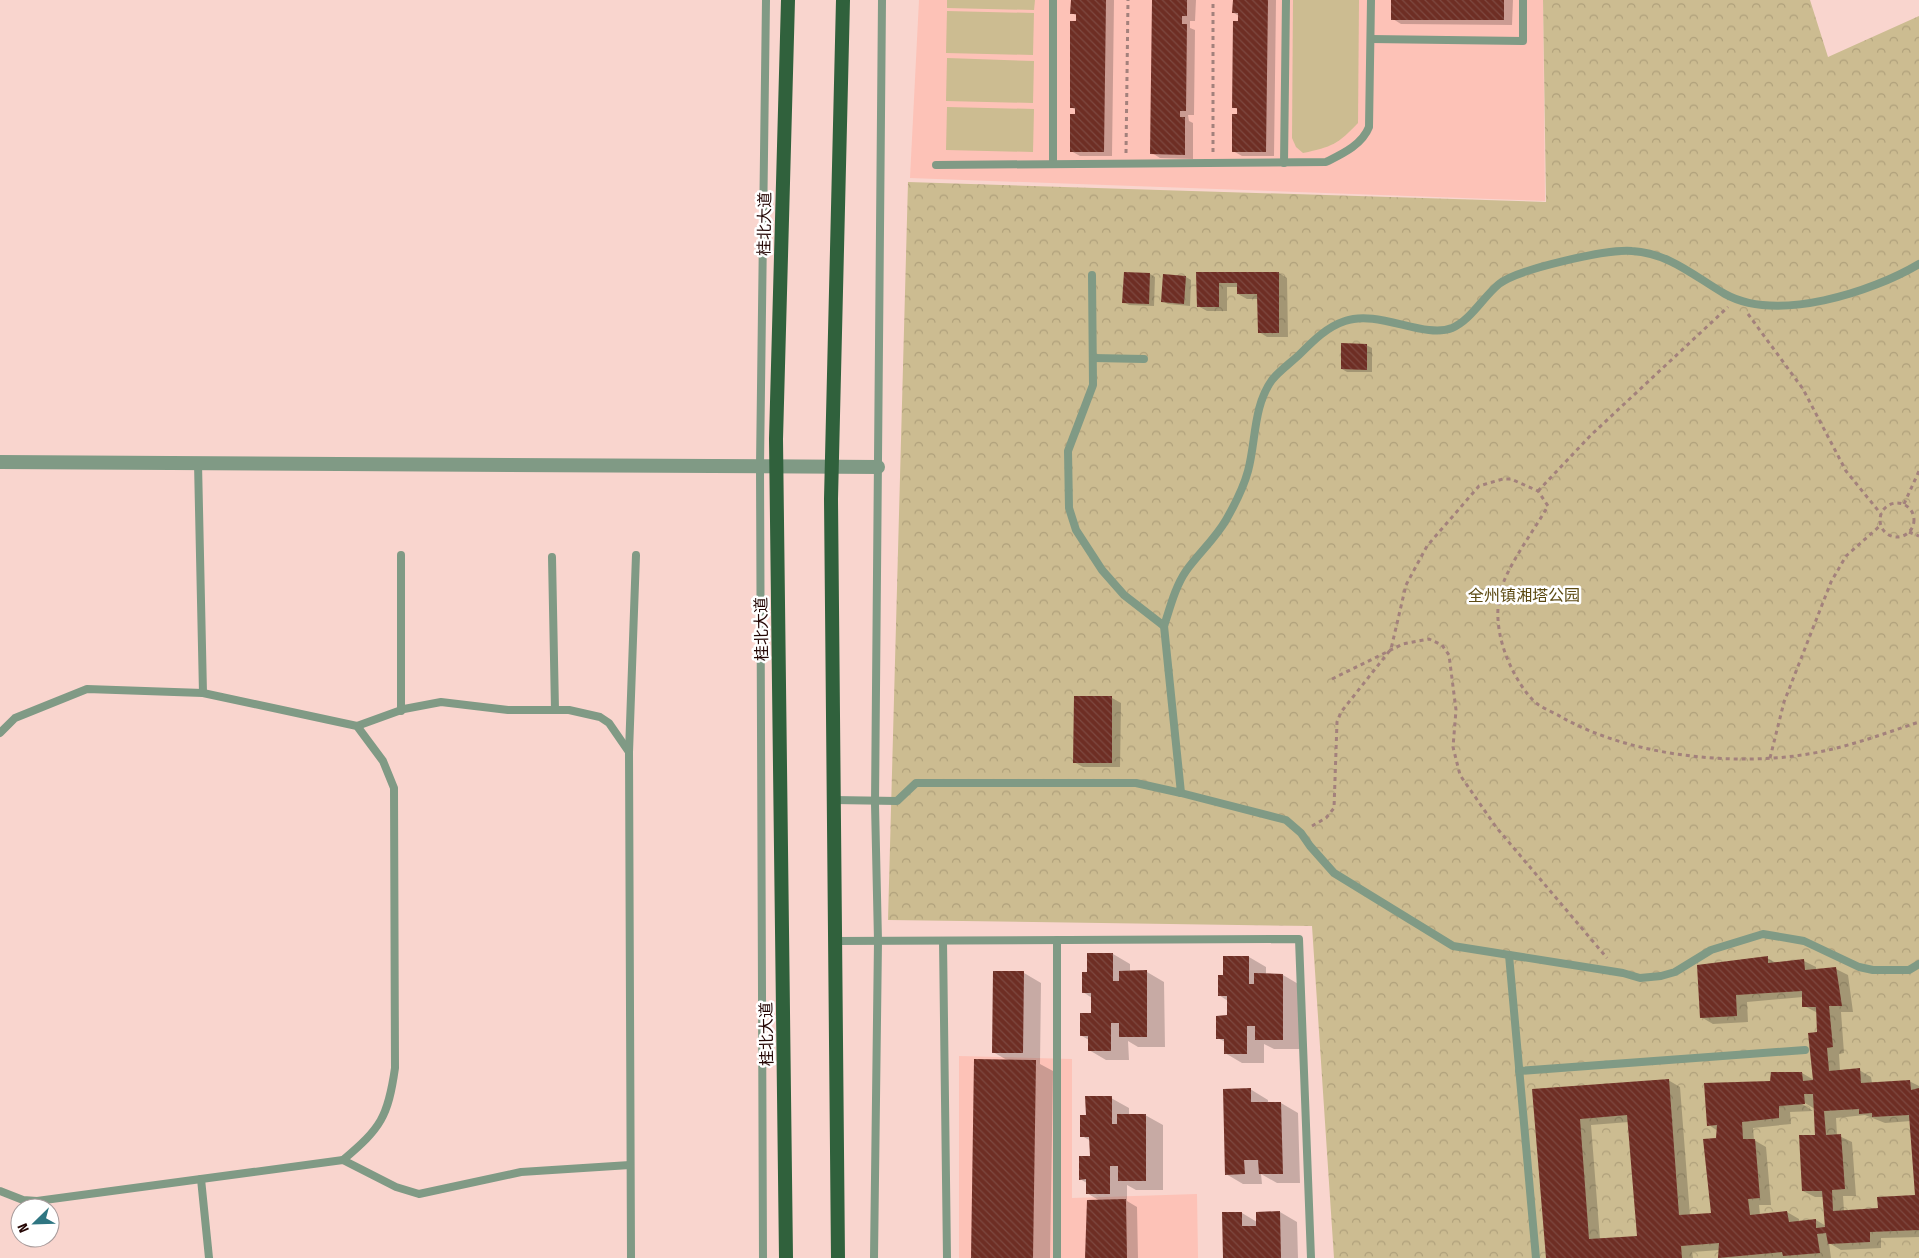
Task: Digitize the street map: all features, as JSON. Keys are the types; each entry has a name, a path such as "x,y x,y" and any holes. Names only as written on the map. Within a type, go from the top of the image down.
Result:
{"main road":[{"name":"桂北大道","path":"786,1258 776,465 788,0"},
{"path":"838,1258 832,466 844,0"}],"street":[{"path":"0,462 760,464 878,467"}],"lane":[{"path":"763,1258 760,464 766,0"},
{"path":"874,1258 878,941 875,801 882,0"},
{"path":"1053,0 1053,164"},
{"path":"1284,163 1286,0"},
{"path":"936,165 1326,162 1352,148 1364,136 1369,126 1372,0"},
{"path":"1371,39 1523,41 1524,0"},
{"path":"1182,793 1164,626 1171,602 1185,573 1226,520 1248,471 1253,434 1263,400 1272,381 1315,339 1332,327 1351,319 1367,318 1444,330 1461,323 1494,288 1513,275 1615,251 1652,253 1670,259 1728,295 1761,304 1785,305 1826,301 1847,296 1892,278 1919,264"},
{"path":"1092,275 1094,385 1068,451 1069,508 1076,530 1102,570 1124,595 1164,626"},
{"path":"1093,358 1144,359"},
{"path":"198,463 203,694"},
{"path":"401,554 401,710"},
{"path":"631,1258 629,752 636,554"},
{"path":"552,557 555,710"},
{"path":"0,733 15,718 87,689 203,694 357,726 401,710 448,702 508,710 585,712 600,717 617,732 629,752"},
{"path":"0,1191 23,1200 37,1201 343,1160 365,1141 388,1109 396,1068 394,788 383,761 357,726"},
{"path":"834,800 897,801 916,783 1136,783 1286,820 1301,832 1310,846 1334,873 1453,946 1619,972 1640,978 1661,976 1675,972 1711,950 1763,934 1804,941 1860,967 1873,970 1909,970 1919,964"},
{"path":"835,941 1299,939 1311,1258"},
{"path":"943,940 947,1258"},
{"path":"1057,940 1057,1258"},
{"path":"1509,955 1536,1258"},
{"path":"1520,1071 1805,1050"},
{"path":"343,1160 396,1187 419,1194 521,1172 630,1165"},
{"path":"201,1179 208,1258"}],"path":[{"path":"1126,164 1128,0"},
{"path":"1213,0 1213,163"},
{"path":"1538,491 1591,435 1737,299 1803,389 1846,471 1881,514"},
{"path":"1904,504 1919,471"},
{"path":"1301,832 1326,818 1334,808 1337,722 1341,712 1391,649 1406,585 1427,546 1479,486 1498,480 1511,479 1538,491 1548,506 1504,582 1498,619 1504,651 1519,683 1537,703 1583,729 1628,745 1671,754 1770,758 1802,755 1854,744 1919,722"},
{"path":"1899,502 1904,504 1909,507 1914,517 1914,523 1909,532 1904,536 1893,536 1884,530 1881,525 1881,514 1888,505 1899,502"},
{"path":"1770,758 1784,702 1831,582 1846,556 1881,525"},
{"path":"1909,532 1919,536"},
{"path":"1332,679 1403,644 1428,639 1442,645 1449,655 1456,710 1453,747 1460,775 1496,827 1619,972"}],"shaded area":[{"path":"919,0 1543,0 1545,201 910,178"},
{"path":"959,1056 1072,1059 1072,1198 1197,1194 1198,1258 959,1258"}],"green space":[{"path":"947,0 1035,0 1034,10 947,8"},
{"path":"1293,0 1359,0 1358,123 1334,144 1303,153 1296,147 1292,138"},
{"name":"全州镇湘塔公园","path":"1543,0 1810,0 1828,57 1919,16 1919,1258 1334,1258 1312,926 888,920 908,182 1546,202"},
{"path":"947,11 1034,13 1033,55 946,53"},
{"path":"947,58 1034,61 1033,103 946,101"},
{"path":"947,107 1034,109 1033,152 946,150"}],"building":[{"path":"1071,0 1106,0 1104,152 1070,152 1070,114 1075,114 1075,108 1070,108 1070,21 1076,21 1076,14 1070,14"},
{"path":"1152,0 1187,0 1187,16 1182,16 1182,24 1187,24 1186,111 1180,111 1180,117 1185,117 1185,155 1150,154"},
{"path":"1233,0 1268,0 1266,152 1232,152 1232,114 1237,114 1237,108 1232,108 1233,21 1238,21 1238,13 1232,13"},
{"path":"1391,0 1504,0 1504,20 1391,20"},
{"path":"1124,272 1150,273 1149,304 1122,303"},
{"path":"1196,272 1279,272 1279,333 1258,333 1257,294 1237,294 1237,283 1219,283 1219,307 1197,307"},
{"path":"1163,274 1186,276 1184,304 1161,302"},
{"path":"1341,343 1367,344 1367,370 1341,369"},
{"path":"1074,696 1112,696 1112,763 1073,763"},
{"path":"1087,953 1113,953 1113,981 1119,981 1119,971 1147,970 1147,1037 1119,1037 1119,1023 1111,1023 1111,1051 1088,1051 1088,1036 1080,1036 1080,1013 1091,1013 1091,993 1082,993 1082,972 1087,972"},
{"path":"1223,956 1249,956 1249,984 1254,984 1254,973 1283,974 1283,1040 1255,1040 1255,1026 1247,1026 1247,1054 1224,1054 1224,1039 1216,1039 1216,1016 1227,1015 1227,996 1218,996 1218,975 1223,975"},
{"path":"1768,956 1768,963 1804,959 1805,970 1836,967 1842,1006 1829,1006 1833,1047 1827,1048 1829,1071 1860,1068 1861,1083 1910,1080 1911,1090 1919,1088 1919,1230 1870,1232 1870,1242 1828,1244 1826,1233 1817,1234 1820,1253 1783,1256 1782,1252 1718,1258 1719,1243 1681,1246 1682,1258 1546,1258 1532,1089 1669,1079 1679,1215 1711,1213 1703,1139 1716,1138 1717,1125 1707,1126 1704,1083 1770,1081 1771,1072 1802,1072 1803,1081 1813,1080 1808,1033 1817,1032 1816,1007 1802,1007 1802,991 1736,995 1737,1016 1700,1018 1697,965","holes":["1804,1094 1813,1094 1815,1135 1799,1135 1802,1191 1822,1191 1825,1227 1816,1228 1816,1219 1789,1222 1787,1211 1750,1215 1748,1199 1760,1198 1755,1139 1743,1139 1742,1122 1779,1118 1779,1106 1805,1104","1859,1109 1859,1114 1872,1113 1872,1117 1909,1115 1915,1195 1877,1197 1878,1208 1833,1211 1832,1190 1845,1189 1841,1134 1826,1135 1824,1111","1627,1115 1637,1236 1589,1239 1580,1119"]},
{"path":"993,971 1024,971 1023,1053 992,1053"},
{"path":"974,1059 1036,1060 1033,1258 971,1258"},
{"path":"1251,1088 1251,1102 1281,1102 1283,1174 1259,1174 1258,1160 1244,1160 1245,1174 1225,1175 1223,1089"},
{"path":"1085,1096 1112,1096 1112,1124 1117,1124 1117,1114 1146,1114 1146,1181 1118,1181 1118,1166 1110,1166 1110,1194 1086,1194 1086,1179 1079,1180 1079,1156 1090,1156 1089,1137 1080,1137 1080,1115 1086,1115"},
{"path":"1126,1199 1127,1258 1085,1258 1087,1200"},
{"path":"1280,1211 1281,1258 1223,1258 1222,1212 1242,1212 1242,1226 1256,1226 1256,1212"}]}
